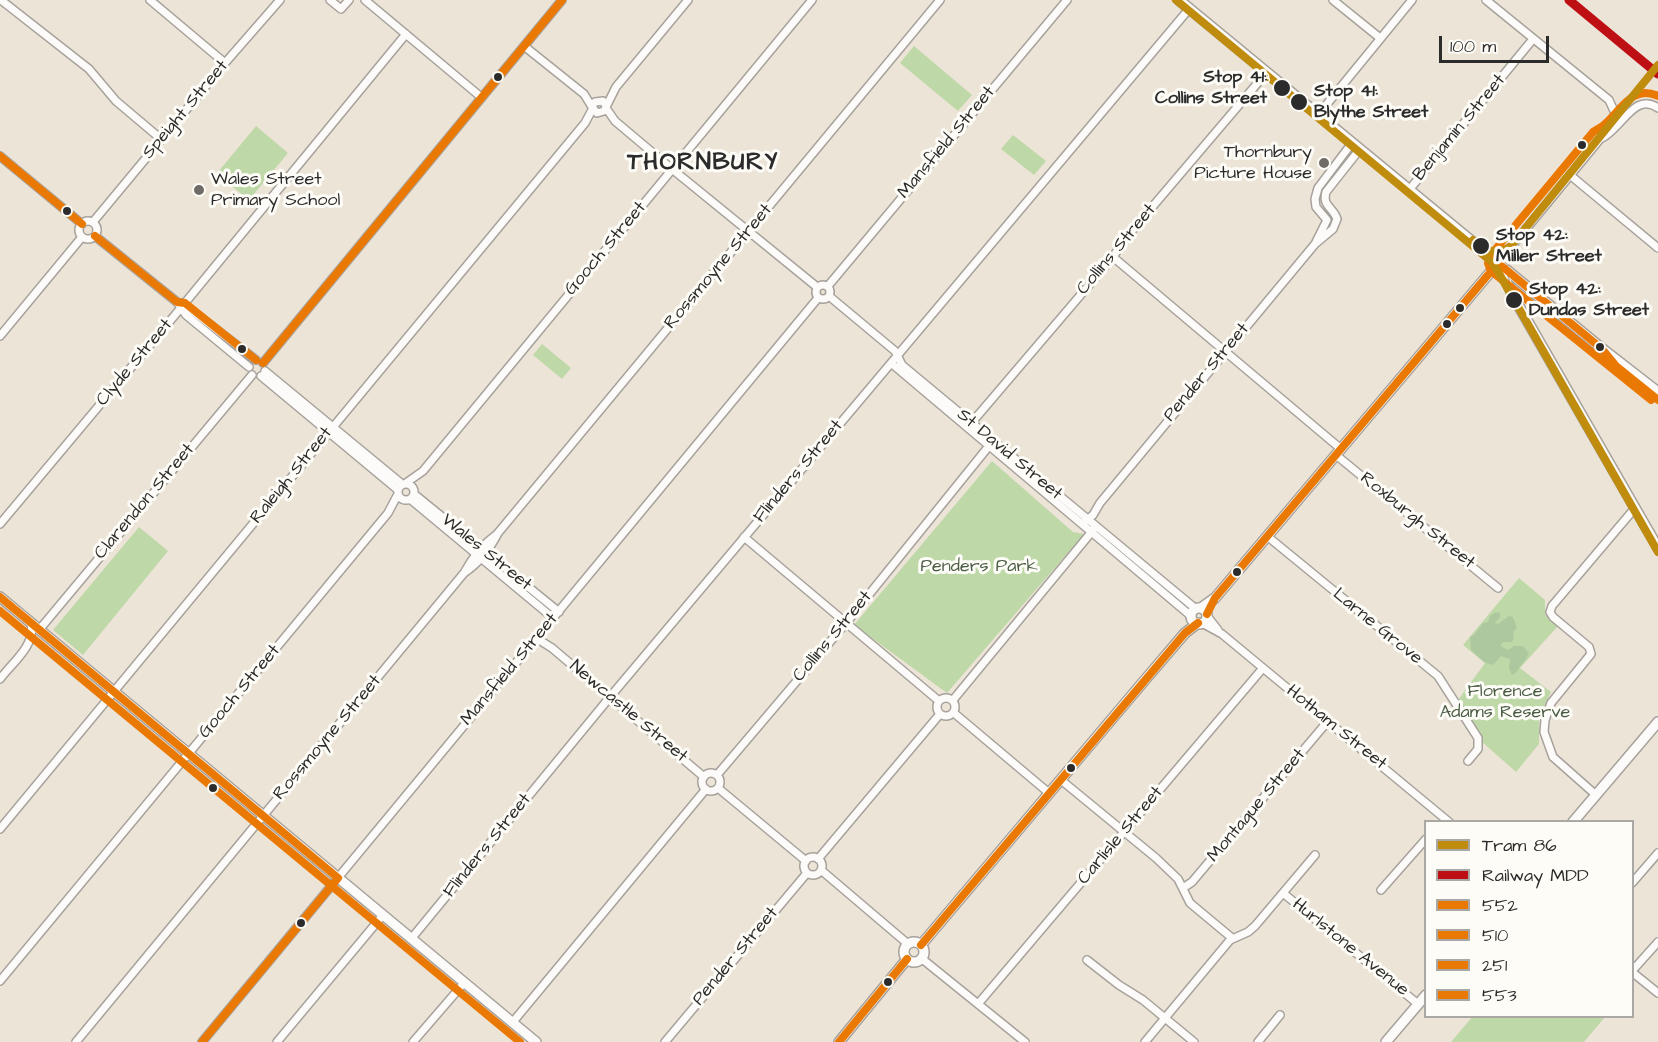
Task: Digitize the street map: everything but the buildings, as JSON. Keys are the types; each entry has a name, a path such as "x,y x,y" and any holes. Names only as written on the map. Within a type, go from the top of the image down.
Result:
{"street":[{"path":"1,0 89,69 116,101 161,139"},
{"path":"150,0 225,63"},
{"name":"Speight Street","path":"93,222 280,0"},
{"path":"330,0 341,9 349,0"},
{"path":"365,0 482,98"},
{"path":"181,305 249,367 252,375 261,367 562,0"},
{"name":"Raleigh Street","path":"585,123 603,110 616,87 688,0"},
{"name":"Gooch Street","path":"0,981 388,513 401,488 423,471 812,0"},
{"name":"Rossmoyne Street","path":"76,1042 940,0"},
{"name":"Mansfield Street","path":"828,286 1066,0"},
{"path":"1179,0 1602,349 1652,391 1658,400"},
{"path":"1334,0 1380,38"},
{"path":"1318,115 1412,0"},
{"path":"921,945 1498,263 1612,123 1615,115 1611,102 1486,0"},
{"name":"Flinders Street","path":"411,939 609,697 1190,9"},
{"name":"Clyde Street","path":"0,524 405,34"},
{"name":"Benjamin Street","path":"1409,190 1533,39"},
{"path":"524,46 595,104 596,112 603,110"},
{"name":"Collins Street","path":"969,425 1267,72"},
{"name":"Raleigh Street","path":"0,829 585,123 595,104 616,87"},
{"path":"1599,92 1609,108 1610,122 1602,137"},
{"path":"595,104 603,101 603,110 613,119 817,287"},
{"path":"1602,137 1613,132 1635,106 1642,103 1658,108"},
{"name":"Pender Street","path":"1085,521 1315,244 1327,220 1316,207 1316,192 1356,146"},
{"path":"0,156 81,224"},
{"path":"1570,175 1658,248"},
{"path":"82,237 79,229 81,224 88,221 93,222 97,229 95,236"},
{"path":"95,236 261,367 401,488"},
{"path":"82,237 87,239 95,236"},
{"path":"0,336 82,237"},
{"name":"Roxburgh Street","path":"1113,257 1498,588"},
{"path":"1498,263 1516,301 1658,548"},
{"path":"821,284 828,286 831,292 829,296 823,299 818,298 815,291 817,287 821,284"},
{"name":"St David Street","path":"829,296 895,351 901,364 969,425"},
{"name":"Mansfield Street","path":"202,1042 818,298"},
{"name":"St David Street","path":"891,363 1199,616"},
{"path":"249,367 261,367"},
{"name":"Clarendon Street","path":"35,627 252,375"},
{"name":"Collins Street","path":"717,775 846,623 991,443"},
{"name":"Gooch Street","path":"388,513 411,496 423,471"},
{"path":"411,485 411,496 400,498 401,488 411,485"},
{"name":"Wales Street","path":"411,496 553,618"},
{"path":"1596,795 1553,757 1544,732 1545,720 1551,704 1591,654 1589,647 1550,612 1552,606 1635,508"},
{"path":"953,700 1094,530"},
{"name":"Larne Grove","path":"1267,536 1438,676 1478,738 1478,749 1468,761"},
{"path":"744,537 939,701"},
{"name":"Wales Street","path":"481,554 559,612"},
{"path":"0,597 536,1042"},
{"name":"Hotham Street","path":"1199,616 1445,820"},
{"path":"0,679 29,643 35,627"},
{"name":"Newcastle Street","path":"538,636 704,777"},
{"name":"Carlisle Street","path":"978,1004 1263,668"},
{"path":"945,698 953,700 956,706 954,712 948,716 940,714 937,708 939,701 945,698"},
{"path":"954,712 1049,793"},
{"path":"818,859 940,714"},
{"name":"Montague Street","path":"1183,888 1192,882 1328,721"},
{"path":"1575,820 1658,722"},
{"path":"709,774 717,775 720,780 718,788 714,791 706,789 703,785 704,777 709,774"},
{"path":"1060,780 1178,879 1190,903 1232,938"},
{"path":"718,788 806,861"},
{"path":"512,1023 706,789"},
{"path":"1381,890 1424,840"},
{"path":"1634,881 1658,853"},
{"path":"1145,1042 1232,938 1252,929 1315,855"},
{"path":"821,870 815,875 807,873 804,866 806,861 813,857 818,859 821,863 821,870 908,944"},
{"name":"Pender Street","path":"665,1042 807,873"},
{"name":"Hurlstone Avenue","path":"1283,893 1418,1004"},
{"path":"278,1042 383,915"},
{"path":"916,942 921,945 924,953 921,958 916,962 907,959 904,951 908,944 916,942"},
{"path":"1634,970 1658,942"},
{"path":"921,958 1024,1042"},
{"path":"839,1042 907,959"},
{"path":"1087,960 1166,1018 1194,1042"},
{"path":"1634,974 1658,993"},
{"path":"413,1042 464,983"},
{"path":"1386,1042 1424,996"},
{"path":"1258,1042 1280,1015"}],"green space":[{"path":"914,46 972,95 958,111 900,63"},
{"path":"256,126 288,153 249,200 218,175 218,172"},
{"path":"1013,135 1046,161 1034,175 1001,149"},
{"path":"542,344 571,368 562,379 533,355"},
{"name":"Penders Park","path":"992,461 1073,532 1084,534 947,693 854,625"},
{"path":"139,527 168,551 83,655 53,630"},
{"name":"Florence Adams Reserve","path":"1519,578 1545,600 1545,614 1558,626 1520,668 1551,692 1539,717 1539,744 1516,772 1481,741 1481,735 1458,700 1485,663 1463,645"},
{"path":"1496,612 1500,613 1500,617 1495,623 1498,624 1509,616 1513,617 1517,628 1513,632 1512,642 1503,642 1500,646 1508,650 1514,646 1523,646 1529,653 1516,673 1512,675 1509,668 1510,659 1501,656 1493,665 1484,662 1471,650 1470,637"},
{"path":"1471,1018 1604,1018 1584,1042 1451,1042"}],"tram line":[{"name":"86","path":"1176,0 1493,263 1658,552"},
{"name":"86","path":"1473,240 1491,251 1501,251 1511,246 1658,65"},
{"path":"1511,287 1506,269 1512,253 1535,221 1658,70"},
{"path":"1481,252 1497,259 1513,251"}],"rail line":[{"name":"MDD","path":"1569,0 1658,74"}],"transit line":[{"name":"510","path":"263,363 562,0"},
{"name":"553","path":"1651,400 1491,271 1488,263 1490,256 1593,132 1604,125 1634,96 1641,93 1658,96"},
{"name":"510","path":"0,156 82,224"},
{"name":"510","path":"95,236 177,302 185,303 256,360"},
{"name":"552","path":"1498,263 1602,349 1616,366 1658,400"},
{"name":"552","path":"1207,614 1215,598 1498,263"},
{"name":"552","path":"0,597 338,878"},
{"name":"251","path":"0,611 520,1042"},
{"name":"552","path":"921,945 1185,633 1198,623"},
{"name":"552","path":"202,1042 338,878"},
{"name":"552","path":"839,1042 907,959"}],"place":[{"name":"Stop 41: Collins Street","path":"1282,88"},
{"name":"Stop 41: Blythe Street","path":"1299,102"},
{"name":"Thornbury Picture House","path":"1324,163"},
{"name":"Wales Street Primary School","path":"199,190"},
{"name":"Stop 42: Miller Street","path":"1481,246"},
{"name":"Stop 42: Dundas Street","path":"1514,300"}],"district":[{"name":"THORNBURY","path":"703,164"}]}
